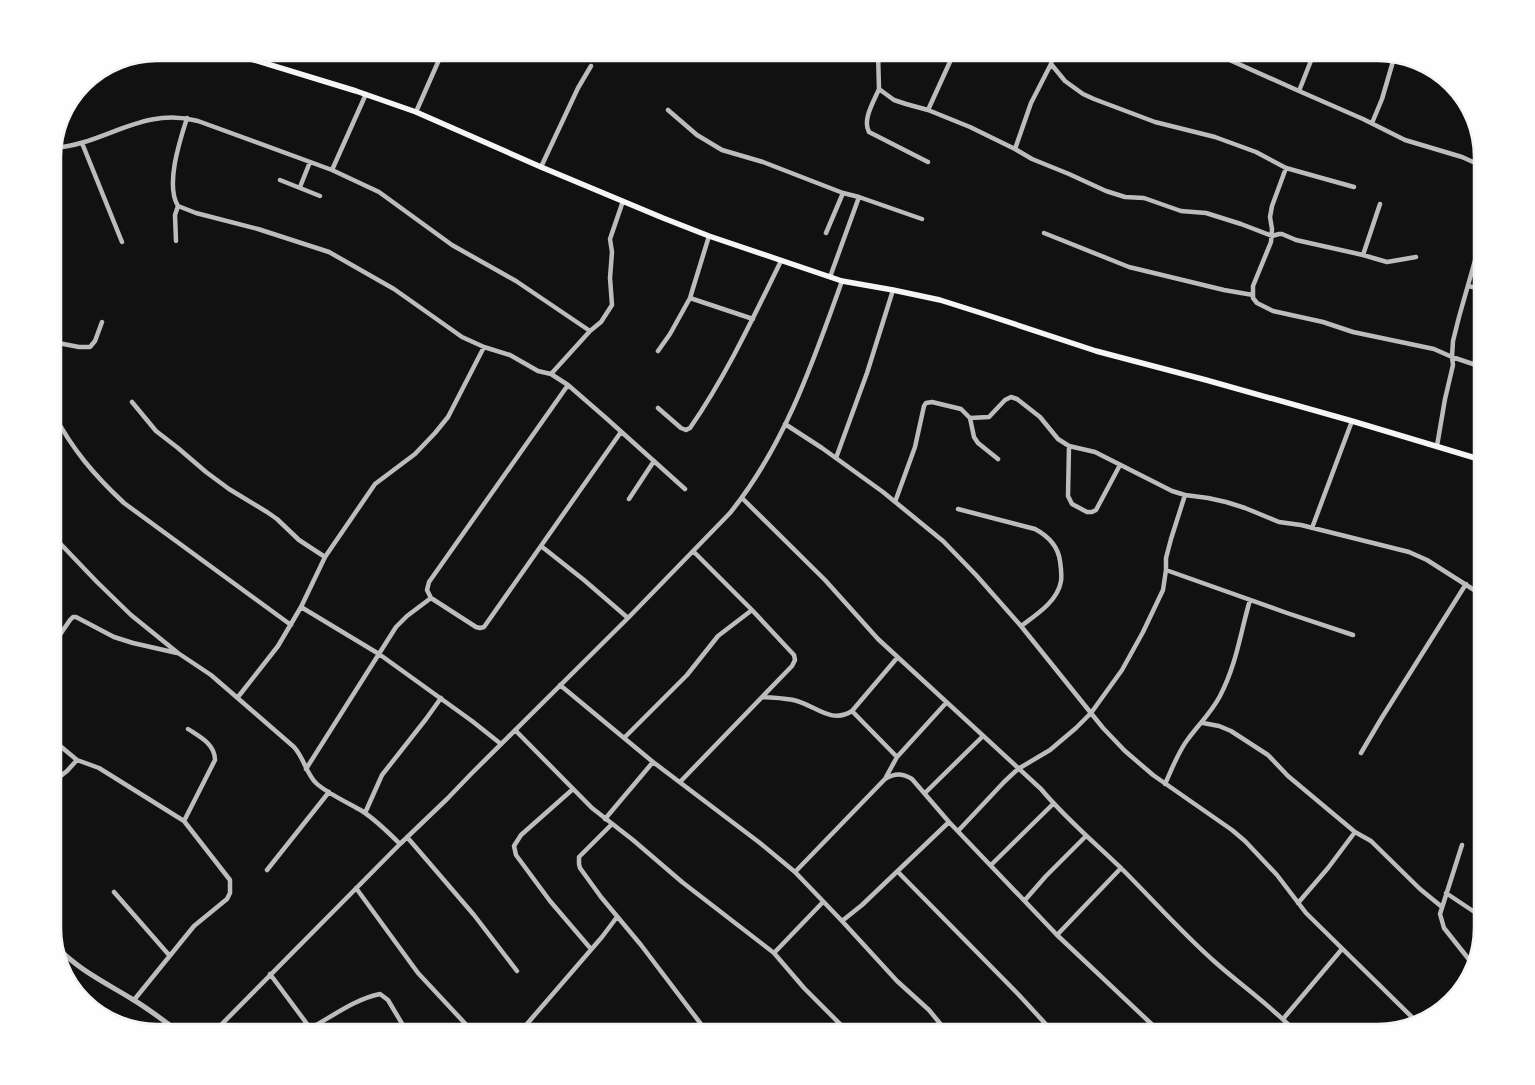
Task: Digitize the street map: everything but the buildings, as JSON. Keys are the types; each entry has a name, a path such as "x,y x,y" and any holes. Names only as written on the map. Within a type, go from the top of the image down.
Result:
{"main road":[{"path":"261,61 416,112 541,167 709,236 842,281 940,300 1107,355 1206,380 1474,458"}],"street":[{"path":"416,112 438,61"},
{"path":"878,61 879,89 866,122 866,128 869,132 928,162"},
{"path":"928,110 950,61"},
{"path":"1015,149 1031,103 1052,61"},
{"path":"1234,61 1418,145 1462,157 1474,162"},
{"path":"1299,91 1311,61"},
{"path":"1372,123 1382,99 1393,63"},
{"path":"1051,64 1065,81 1083,94 1094,99 1155,122 1215,137 1256,152 1286,168 1354,187"},
{"path":"541,167 578,88 591,66"},
{"path":"879,89 894,100 928,110 970,127 1032,159 1106,191 1125,197 1144,198 1181,211 1206,213 1272,236 1282,234 1296,240 1363,254 1387,262 1416,257"},
{"path":"332,170 366,94"},
{"path":"668,110 698,135 722,150 763,162 843,193 922,219"},
{"path":"62,147 82,143 136,123 170,117 187,118 332,170 379,192 452,246 516,282 590,331"},
{"path":"176,241 175,215 178,206 173,195 175,160 187,118"},
{"path":"82,143 122,242"},
{"path":"300,187 310,162"},
{"path":"1286,168 1272,206 1270,216 1272,236 1268,251 1255,279 1252,295 1257,303 1273,311 1323,322 1352,332 1434,349 1474,364"},
{"path":"280,180 320,196"},
{"path":"826,232 843,193"},
{"path":"830,277 859,197"},
{"path":"551,374 590,331 602,322 612,305 610,278 612,252 610,239 623,201"},
{"path":"1363,254 1380,204"},
{"path":"178,206 329,252 394,289 450,329 484,347 510,355 538,371 551,374 568,385 685,490"},
{"path":"1044,232 1129,266 1224,290 1252,295"},
{"path":"658,352 690,298 709,236"},
{"path":"658,408 681,428 686,430 690,428 707,404 753,319 781,260"},
{"path":"1436,446 1453,365 1453,341 1474,264"},
{"path":"222,1024 628,618 730,513 764,465 785,424 818,346 842,281"},
{"path":"1468,286 1474,288"},
{"path":"836,458 867,373 893,290"},
{"path":"690,298 753,319"},
{"path":"61,343 80,347 90,346 95,341 102,322"},
{"path":"238,697 278,646 301,607 324,557 375,484 414,454 442,426 484,347"},
{"path":"568,385 428,582 427,590 431,598 476,626 480,628 484,626 581,486 621,432"},
{"path":"970,418 989,417 1005,400 1013,397 1020,400 1034,412 1058,439 1069,446 1095,452 1172,491 1226,502 1279,522 1312,528 1410,552 1474,590"},
{"path":"132,402 156,431 206,472 229,489 267,512 299,540 324,557"},
{"path":"895,502 915,447 926,403 932,402 961,409 970,418 974,437 978,443 998,459"},
{"path":"1312,528 1352,421"},
{"path":"785,424 836,458 943,541 1021,626 1102,728 1153,775 1245,841 1267,864 1306,914 1412,1017"},
{"path":"61,428 87,466 124,503 291,624"},
{"path":"1069,446 1068,496 1072,504 1087,512 1096,510 1120,465"},
{"path":"629,499 654,461"},
{"path":"958,831 1004,782 1076,728 1091,713 1122,670 1163,590 1166,558 1186,495"},
{"path":"742,498 825,580 897,658 1041,789 1193,942 1288,1024"},
{"path":"958,509 1035,529 1045,534 1059,555 1062,578 1060,587 1047,606 1021,626"},
{"path":"61,544 114,600 131,615 178,653 211,675 294,747 315,782 365,813 400,844"},
{"path":"541,546 628,618"},
{"path":"680,782 792,666 795,660 794,655 752,610 693,551"},
{"path":"1166,570 1353,634"},
{"path":"1361,753 1466,584"},
{"path":"306,769 402,621 431,598"},
{"path":"1165,784 1182,748 1203,723 1219,697 1238,650 1250,600"},
{"path":"301,607 379,654 501,744"},
{"path":"624,738 688,675 718,636 752,610"},
{"path":"61,634 70,620 76,617 114,637 178,653"},
{"path":"762,697 798,701 832,716 847,714 852,711 897,658"},
{"path":"560,685 653,762 760,842 795,872 897,981 929,1010 940,1024"},
{"path":"365,813 382,774 441,698"},
{"path":"795,872 885,779 897,756 946,703"},
{"path":"852,711 897,756"},
{"path":"1203,723 1219,726 1231,731 1268,755 1294,781 1355,832 1371,841 1420,889 1442,907"},
{"path":"184,821 215,760 215,753 209,744 188,729"},
{"path":"515,730 605,819 682,882 774,953 804,988 840,1024"},
{"path":"925,792 982,737"},
{"path":"61,747 77,760 99,768 184,821 230,880 231,886 227,899 194,926 134,1000"},
{"path":"61,776 77,760"},
{"path":"605,819 653,762"},
{"path":"885,779 896,774 912,778 949,822 1025,900 1056,935 1148,1024"},
{"path":"573,789 521,835 514,846 516,854 539,885 591,949"},
{"path":"267,870 329,792"},
{"path":"991,865 1054,804"},
{"path":"842,921 898,872 949,822"},
{"path":"612,824 579,857 579,864 600,896 641,945 702,1024"},
{"path":"1298,903 1355,832"},
{"path":"1025,900 1086,836"},
{"path":"407,837 474,916 517,971"},
{"path":"1462,845 1442,907 1441,919 1444,928 1469,959"},
{"path":"1056,935 1121,868"},
{"path":"898,872 1046,1024"},
{"path":"356,888 418,973 466,1024"},
{"path":"114,892 169,955"},
{"path":"1446,893 1474,912"},
{"path":"774,953 823,902"},
{"path":"527,1024 608,931 617,917"},
{"path":"1282,1018 1342,949"},
{"path":"66,956 168,1024"},
{"path":"270,974 308,1024"},
{"path":"321,1024 356,1002 380,994 388,1000 402,1024"}]}
